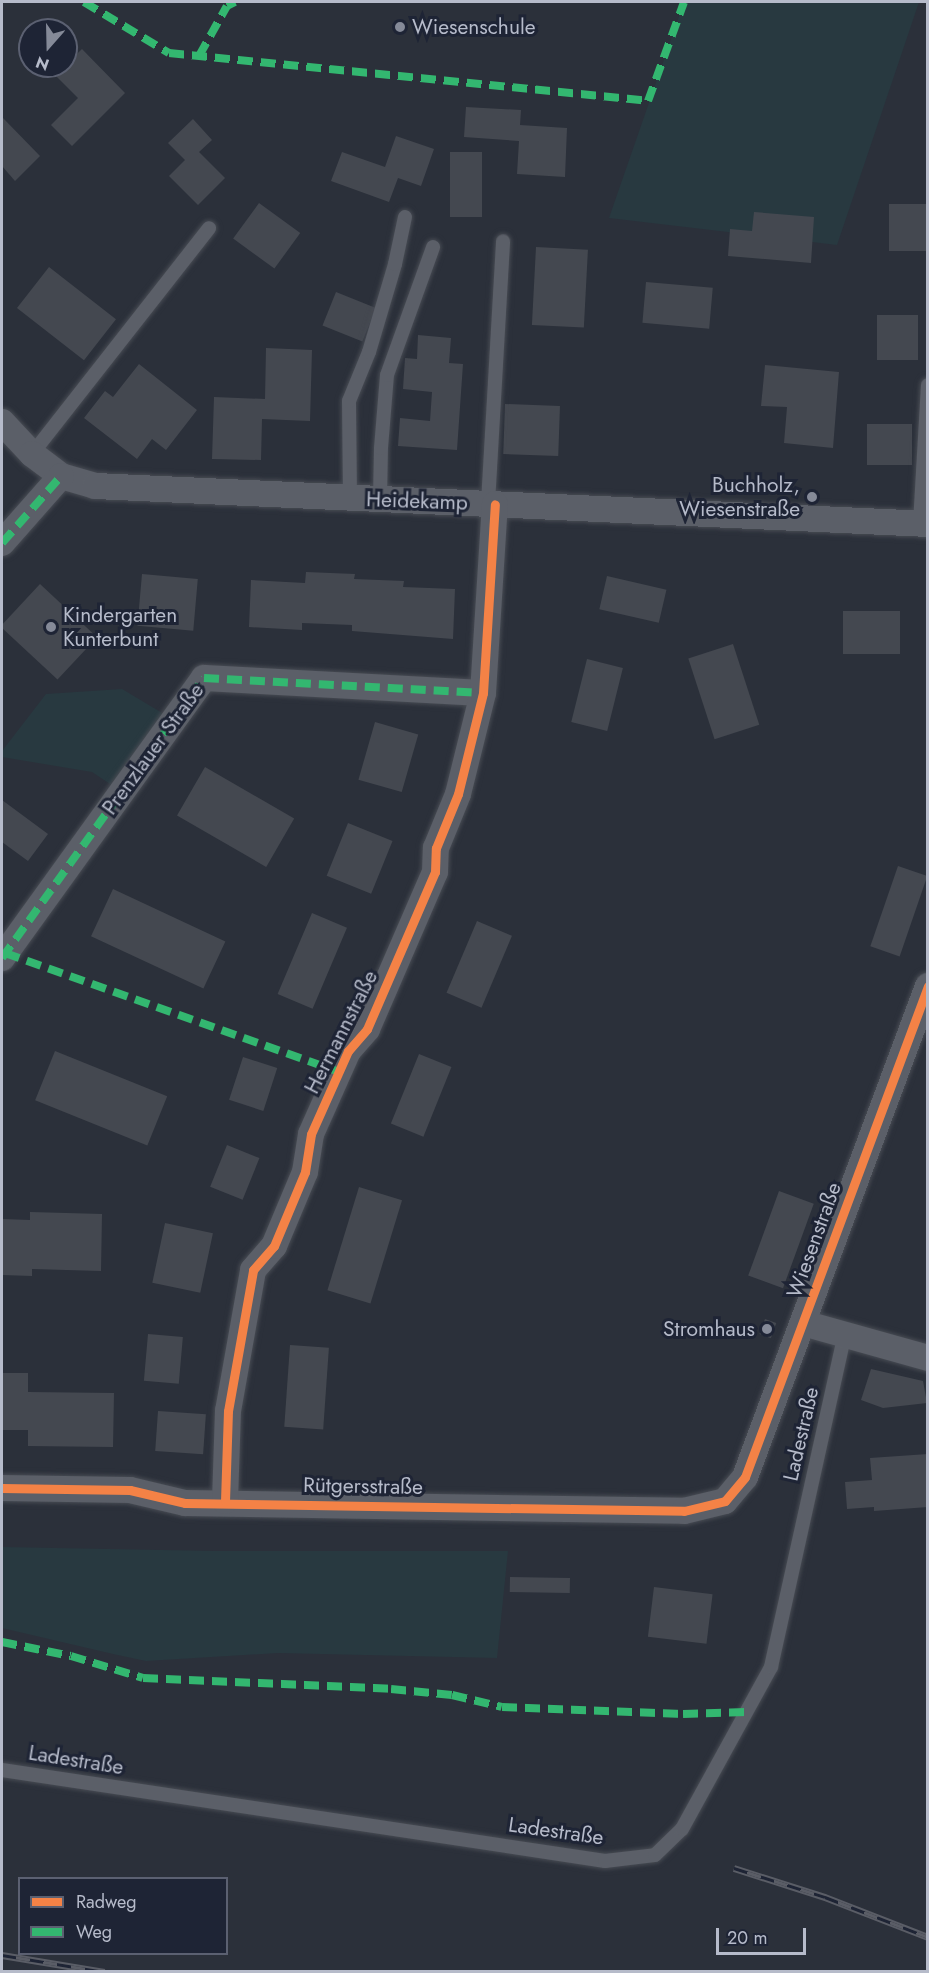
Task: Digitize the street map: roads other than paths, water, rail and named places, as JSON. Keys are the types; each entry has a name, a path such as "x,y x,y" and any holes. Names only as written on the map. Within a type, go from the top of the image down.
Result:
{"street":[{"name":"Heidekamp","path":"2,422 32,453 61,476 95,486 924,524"},
{"path":"2,543 61,476"},
{"name":"Hermannstraße","path":"225,1501 228,1411 253,1270 274,1246 305,1173 311,1134 348,1052 367,1029 435,872 436,848 458,794 483,693 491,504"},
{"name":"Prenzlauer Straße","path":"2,958 204,678 483,693"},
{"name":"Wiesenstraße","path":"724,1501 745,1477 927,986"},
{"path":"802,1323 927,1358"},
{"name":"Rütgersstraße","path":"2,1488 130,1490 185,1503 225,1501 684,1511 724,1501"}],"lane":[{"path":"350,498 349,400 369,352 395,264 405,217"},
{"path":"32,453 209,228"},
{"path":"491,504 503,241"},
{"path":"380,499 381,448 387,375 433,248"},
{"path":"924,524 927,385"},
{"name":"Ladestraße","path":"2,1770 605,1861 655,1855 682,1829 771,1667 845,1334"}],"railway":[{"path":"734,1868 825,1897 928,1937"},
{"path":"2,1955 105,1972"}],"place":[{"name":"Wiesenschule","path":"400,27"},
{"name":"Buchholz, Wiesenstraße","path":"812,497"},
{"name":"Kindergarten Kunterbunt","path":"51,627"},
{"name":"Stromhaus","path":"767,1329"}]}
